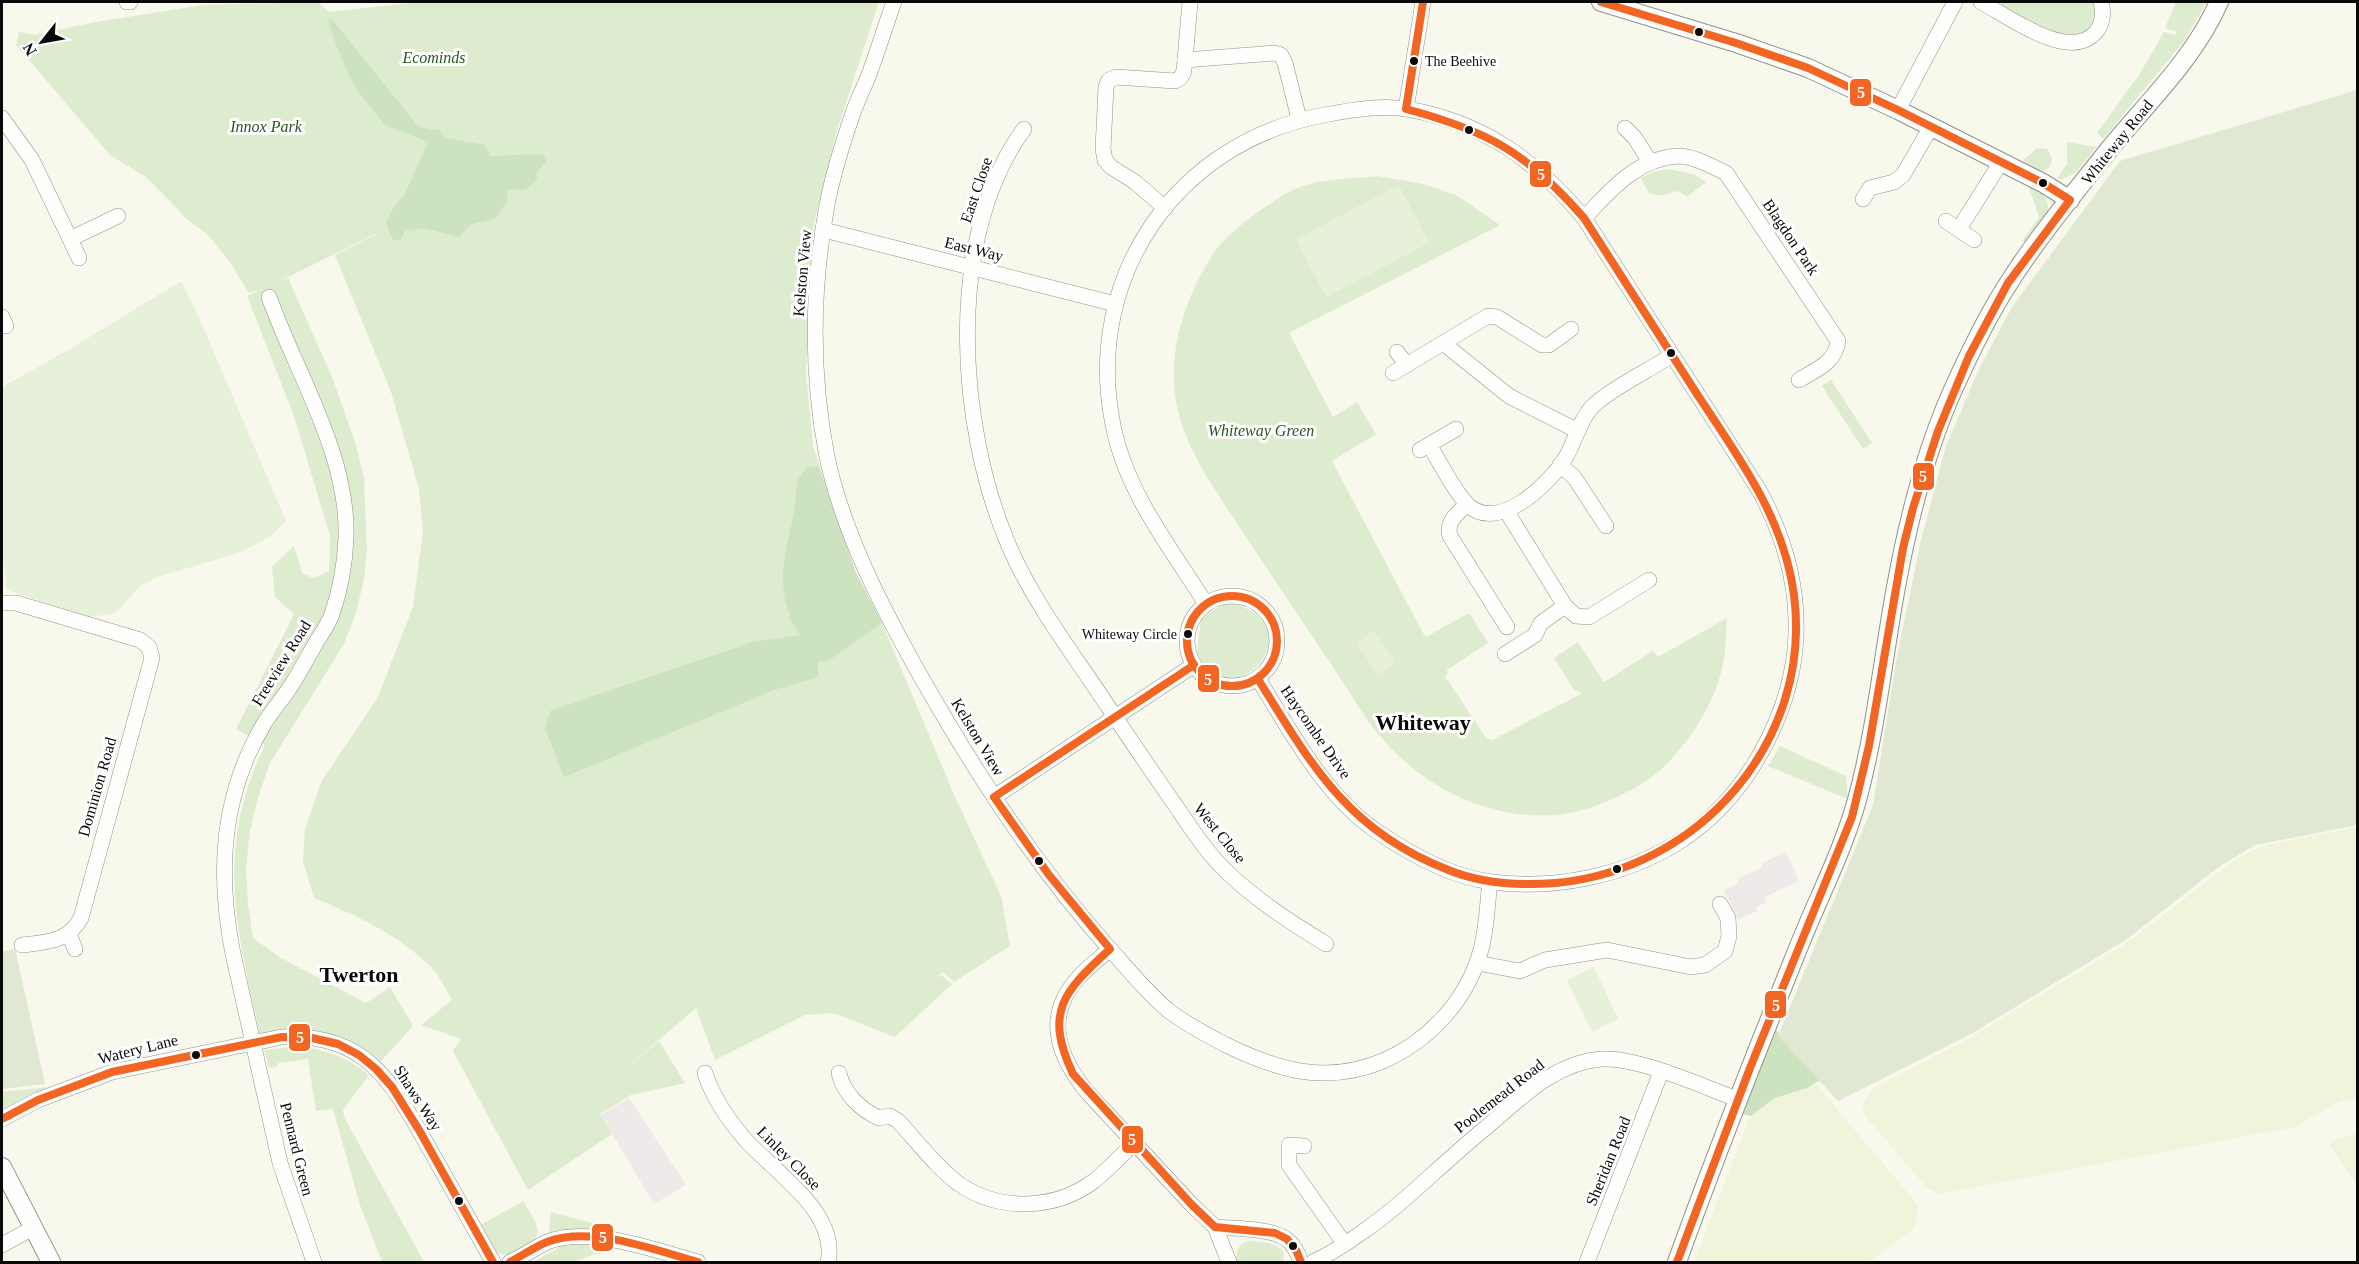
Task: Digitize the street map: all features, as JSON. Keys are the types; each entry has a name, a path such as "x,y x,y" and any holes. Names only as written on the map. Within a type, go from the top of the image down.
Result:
{"street":[{"name":"Kelston View","path":"894,2 853,114 828,203 815,294 817,380 828,458 840,500 869,578 889,621 934,700 994,797 1049,877 1076,911 1168,1010 1202,1033 1261,1061 1287,1070 1316,1073 1344,1072 1368,1066 1400,1053 1419,1041 1452,1008 1465,989 1477,963 1482,948 1490,882"},
{"path":"1165,208 1105,160 1103,149 1106,87 1109,80 1116,77 1175,81 1181,78 1184,73 1190,2"},
{"path":"1406,109 1423,2"},
{"path":"1601,2 1773,55 1835,80 2043,183 2070,200"},
{"path":"1898,110 1955,2"},
{"path":"1981,2 2050,39 2067,44 2090,38 2098,30 2103,15 2101,2"},
{"name":"Whiteway Road","path":"1677,1263 1737,1099 1800,941 1845,837 1858,797 1885,660 1896,587 1915,502 1950,396 1971,350 2010,281 2070,200 2184,60 2219,2"},
{"path":"1185,60 1274,53 1281,55 1299,119"},
{"name":"Haycombe Drive","path":"1194,665 1206,678 1228,686 1244,685 1258,679 1269,668 1276,652 1277,636 1269,615 1253,601 1236,596 1221,597 1206,604 1134,489 1121,456 1113,425 1108,390 1110,333 1115,304 1144,237 1191,178 1205,166 1266,132 1299,119 1343,111 1406,109 1440,117 1502,142 1524,157 1544,174 1584,218 1759,490 1782,538 1790,569 1796,633 1788,688 1777,720 1759,758 1741,783 1713,813 1677,843 1638,862 1600,875 1548,883 1490,882 1455,872 1412,853 1374,830 1355,813 1319,772 1258,679"},
{"path":"2,118 32,160 79,258"},
{"path":"1863,199 1870,188 1894,182 1903,174 1931,127"},
{"path":"1625,128 1635,138 1650,162"},
{"name":"East Close","path":"1024,129 1009,150 987,201 972,267 966,354 969,393 977,443 990,498 1010,548 1033,592 1115,717"},
{"name":"Blagdon Park","path":"1584,218 1619,182 1650,162 1679,156 1704,162 1726,173 1838,341 1832,359 1799,380"},
{"path":"1974,240 1953,225 2001,162"},
{"path":"70,239 118,216"},
{"name":"East Way","path":"824,230 1115,304"},
{"name":"Freeview Road","path":"254,1041 227,922 224,885 228,817 242,768 261,731 294,682 332,615 343,568 346,537 344,503 334,459 305,382 267,307"},
{"path":"1397,351 1400,369 1481,318 1488,316 1497,317 1542,345 1549,345 1571,329"},
{"path":"1443,343 1509,396 1578,431"},
{"path":"1456,429 1424,448 1467,504 1480,511 1507,512 1539,489 1560,465 1586,415 1599,401 1672,355"},
{"path":"1560,465 1574,477 1605,515"},
{"path":"1467,504 1451,519 1448,528 1450,536 1507,627"},
{"path":"1507,512 1565,606 1576,616 1589,617 1649,580"},
{"name":"Dominion Road","path":"2,603 16,603 140,640 149,647 152,658 116,783 84,911 76,927 69,934"},
{"path":"994,797 1194,665 1188,648 1188,632 1195,616 1206,604"},
{"path":"1505,654 1535,634 1541,623 1565,606"},
{"name":"West Close","path":"1115,717 1193,832 1224,869 1270,909 1326,944"},
{"path":"1477,963 1520,971 1545,960 1607,950 1637,954 1691,967 1705,965 1725,951 1729,936 1728,918 1720,904"},
{"path":"22,945 49,942 69,934 75,949"},
{"path":"1110,949 1079,976 1061,1003 1058,1038 1063,1056 1073,1074 1134,1143 1215,1227 1229,1263"},
{"name":"Shaws Way","path":"254,1041 282,1037 316,1037 355,1052 374,1065 398,1093 494,1263"},
{"name":"Watery Lane","path":"2,1119 38,1100 112,1072 254,1041"},
{"name":"Pennard Green","path":"254,1041 280,1163 314,1263"},
{"name":"Poolemead Road","path":"1313,1263 1404,1199 1527,1092 1560,1070 1602,1059 1624,1061 1737,1099"},
{"name":"Sheridan Road","path":"1587,1263 1661,1072"},
{"path":"839,1073 845,1090 862,1107 879,1118 890,1116 898,1121 960,1184 1005,1203 1028,1205 1046,1203 1079,1190 1094,1181 1134,1143"},
{"name":"Linley Close","path":"704,1082 744,1138 804,1196 815,1211 825,1230 830,1251 828,1263"},
{"path":"1304,1146 1289,1145 1288,1165 1344,1243"},
{"path":"3,1173 51,1263"},
{"path":"1215,1227 1275,1233 1287,1239 1296,1250 1301,1263"},
{"path":"2,1245 33,1228"},
{"path":"510,1263 549,1241 584,1236 603,1238 698,1263"}],"shaded area":[{"path":"1786,852 1799,881 1765,897 1767,902 1756,907 1757,911 1738,920 1724,890 1738,883 1737,879 1763,867 1762,863"},
{"path":"629,1098 686,1185 654,1204 601,1115"}],"green space":[{"path":"318,2 329,12 419,2 879,2 837,130 814,224 806,373 813,446 856,573 882,623 955,797 1001,896 1010,946 954,982 943,972 935,978 941,975 952,984 895,1037 833,1013 805,1015 715,1060 696,1008 617,1076 659,1041 685,1083 631,1095 600,1114 612,1134 528,1190 453,1051 461,1039 421,1025 452,1000 439,976 407,946 362,919 314,898 303,861 305,829 322,780 377,699 413,607 423,531 419,489 391,392 335,255 408,218 274,284 288,278 332,377 356,445 364,479 367,550 364,579 356,613 344,644 270,763 250,831 246,869 253,938 281,958 366,1003 390,987 413,1026 381,1061 351,1042 324,1034 294,1032 260,1036 238,925 235,855 239,820 249,783 265,745 236,729 294,614 275,597 272,567 294,546 302,573 313,578 329,571 330,536 294,416 247,296 262,289 249,293 230,262 207,234 189,221 146,177 110,155 16,45 19,32 36,35 90,23 202,5"},
{"path":"2003,2 2095,2 2096,13 2093,24 2085,33 2074,36 2062,35 2022,17 2001,5"},
{"path":"2176,2 2207,2 2184,41 2103,139 2097,133 2139,75 2164,32 2176,35 2177,32 2165,28"},
{"path":"331,18 418,126 430,130 438,129 446,138 485,145 491,156 542,154 547,161 537,172 537,180 525,190 508,189 507,201 496,218 470,225 459,237 423,228 405,231 400,241 392,239 386,222 393,208 405,194 428,142 385,125 359,93 336,45 328,19"},
{"path":"2357,90 2357,823 2353,826 2255,845 2220,866 2127,939 1971,1034 1838,1101 1778,1036 1873,805 1896,662 1920,544 1946,446 1980,367 2012,307 2120,161"},
{"path":"2067,142 2097,147 2076,172 2062,180 2057,178 2067,164"},
{"path":"2037,148 2047,149 2052,158 2050,167 2042,172 2025,164 2024,160"},
{"path":"1668,169 1693,174 1706,182 1687,197 1678,191 1659,196 1649,193 1641,178 1653,172"},
{"name":"Whiteway Green","path":"1378,176 1424,184 1456,195 1500,225 1289,333 1333,417 1357,402 1376,434 1332,461 1423,633 1426,637 1469,613 1488,643 1447,670 1448,674 1445,676 1486,738 1492,740 1583,693 1574,690 1554,658 1578,642 1604,682 1653,651 1658,657 1727,618 1724,656 1717,685 1710,703 1689,738 1663,768 1648,780 1594,806 1570,813 1542,816 1515,814 1488,808 1437,785 1393,751 1362,712 1201,468 1184,431 1178,411 1174,369 1180,328 1194,288 1221,243 1251,217 1293,190 1324,181"},
{"path":"2028,184 2043,195 2047,202 2048,212 2026,244 2022,241 2039,217"},
{"path":"1399,185 1429,243 1326,297 1296,239"},
{"path":"181,281 197,313 286,521 270,537 241,552 155,578 139,587 122,607 112,614 89,617 7,590 2,551 2,387 70,349"},
{"path":"1831,380 1872,443 1863,449 1822,386"},
{"path":"818,466 856,573 882,623 828,661 818,661 818,677 774,690 564,777 545,729 550,711 752,642 800,635 789,618 791,618 783,589 784,562 795,506 797,482 807,468"},
{"path":"1235,604 1258,616 1268,632 1268,648 1260,663 1246,674 1229,678 1212,671 1197,653 1201,618 1222,605"},
{"path":"1374,630 1396,662 1378,675 1356,643"},
{"path":"1780,746 1846,776 1848,799 1768,766"},
{"path":"2357,827 2357,1098 2341,1101 2294,1127 1939,1194 1928,1189 1866,1117 1862,1106 1872,1089 1972,1037 2128,942 2236,859 2265,845"},
{"path":"15,949 45,1084 2,1089 2,952"},
{"path":"1594,967 1618,1019 1592,1032 1567,980"},
{"path":"1776,1030 1820,1080 1807,1088 1775,1098 1751,1116 1741,1114"},
{"path":"298,1046 336,1055 369,1075 343,1110 344,1117 424,1262 382,1262 360,1205 333,1109 316,1111 308,1059 278,1063 278,1066 269,1068 264,1050"},
{"path":"1816,1084 1913,1199 1918,1208 1916,1223 1911,1231 1869,1262 1694,1262 1749,1119 1778,1096"},
{"path":"48,1087 2,1109 2,1092"},
{"path":"2358,1133 2357,1186 2330,1145 2337,1139"},
{"path":"523,1201 535,1222 537,1235 525,1249 505,1255 499,1253 490,1245 479,1226"},
{"path":"551,1212 603,1226 599,1230 559,1230 549,1233"},
{"path":"581,1241 616,1246 614,1250 573,1262 533,1262 565,1244"},
{"path":"1250,1241 1277,1246 1284,1252 1283,1262 1237,1262 1238,1248"}],"transit line":[{"name":"5","path":"1258,679 1314,766 1357,814 1383,835 1412,853 1459,874 1486,881 1514,884 1556,883 1608,873 1656,853 1699,825 1736,789 1765,747 1785,700 1795,649 1794,595 1789,566 1769,513 1727,439 1584,218 1544,177 1505,147 1461,126 1406,109 1423,2"},
{"name":"5","path":"1601,2 1736,43 1808,68 1898,110 2043,183 2070,200 2008,283 1969,356 1938,431 1913,508 1903,548 1869,746 1852,817 1750,1068 1677,1262"},
{"name":"5","path":"1232,596 1249,600 1264,609 1273,624 1277,641 1273,658 1264,673 1249,682 1232,686 1215,682 1200,673 1191,658 1187,641 1191,624 1200,609 1215,600 1232,596"},
{"name":"5","path":"1194,665 994,797 1049,875 1110,949 1080,978 1063,1004 1060,1034 1064,1053 1073,1074 1192,1205 1215,1227 1275,1233 1287,1239 1296,1250 1301,1262"},
{"name":"5","path":"2,1119 38,1100 112,1072 282,1037 312,1038 338,1044 359,1055 392,1087 419,1130 493,1262"},
{"name":"5","path":"510,1262 547,1242 565,1237 583,1236 623,1241 698,1262"}],"place":[{"name":"The Beehive","path":"1414,61"},
{"name":"Whiteway Circle","path":"1188,634"}],"district":[{"name":"Whiteway","path":"1423,722"},
{"name":"Twerton","path":"359,974"}],"park label":[{"name":"Ecominds","path":"434,57"},
{"name":"Innox Park","path":"266,126"}]}
